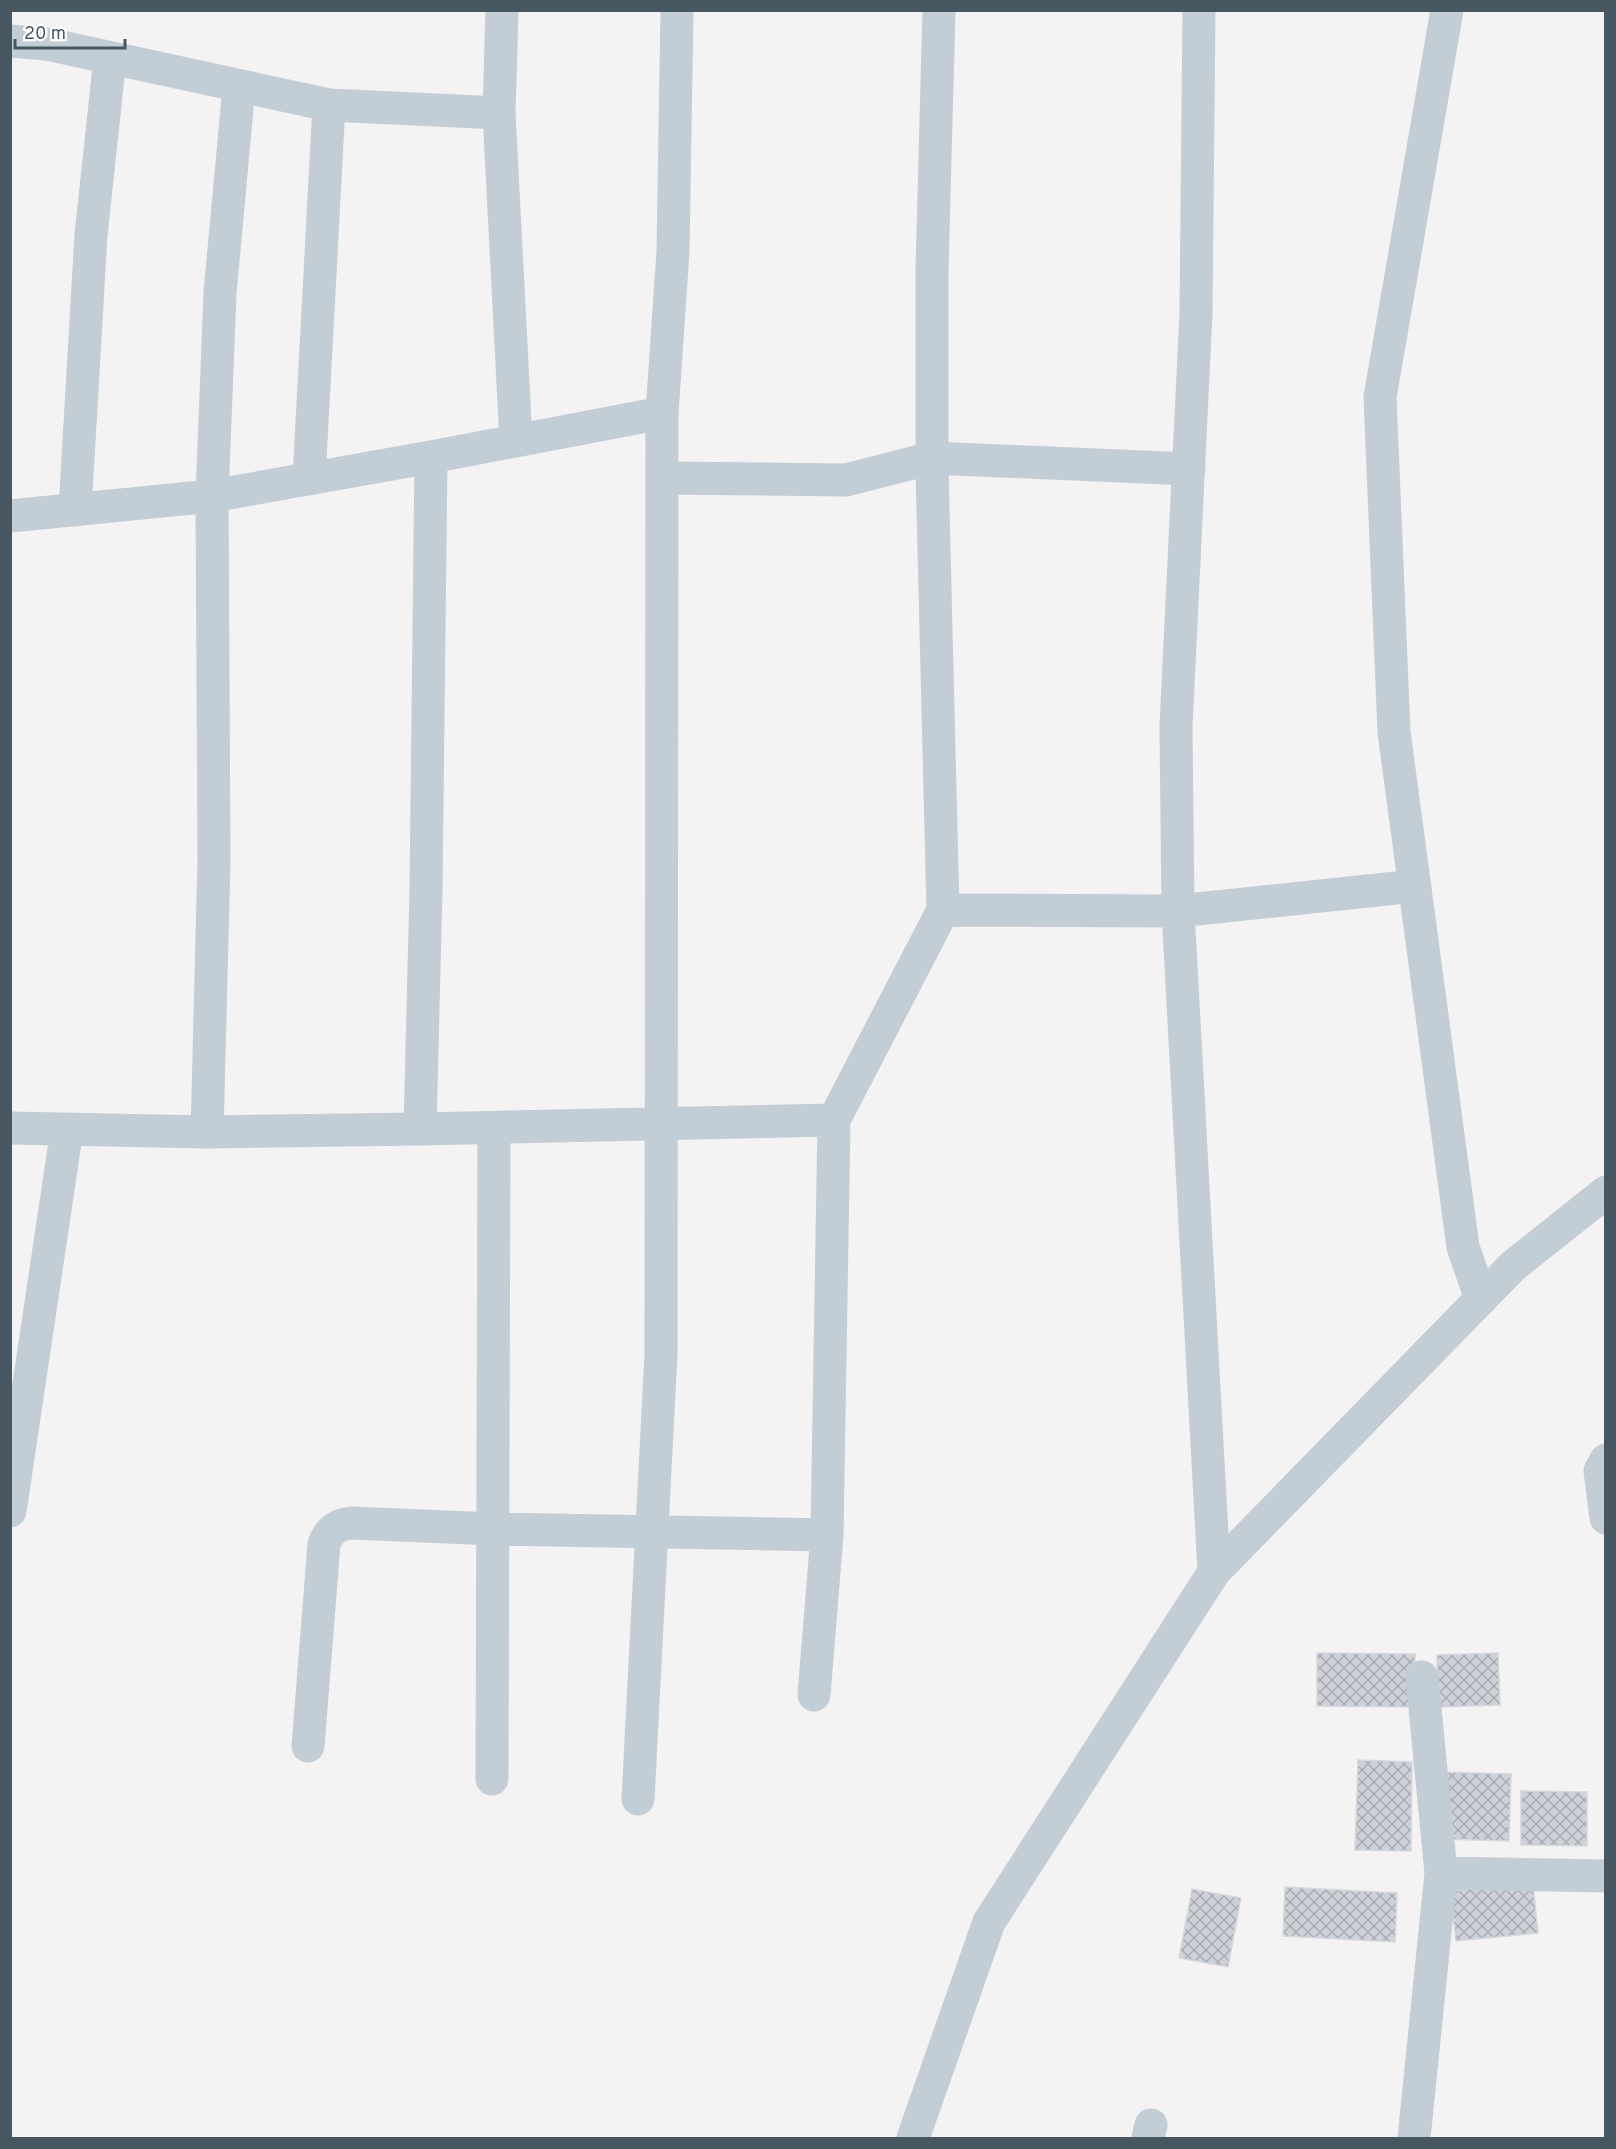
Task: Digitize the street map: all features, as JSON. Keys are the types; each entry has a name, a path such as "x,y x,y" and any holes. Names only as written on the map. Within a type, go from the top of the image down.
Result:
{"street":[{"path":"502,10 499,113 516,441"},
{"path":"639,1799 661,1353 662,413 673,251 678,10"},
{"path":"814,1695 827,1535 834,1120 943,910 932,458 932,270 939,10"},
{"path":"1200,10 1196,313 1176,726 1178,911 1214,1572"},
{"path":"1447,10 1380,397 1394,732 1463,1247 1480,1299"},
{"path":"10,41 47,44 329,105 499,113"},
{"path":"75,510 90,235 110,58"},
{"path":"207,1132 214,861 212,496 220,293 239,87"},
{"path":"309,479 329,105"},
{"path":"10,516 212,496 662,413"},
{"path":"420,1129 426,890 431,457"},
{"path":"662,478 846,480 932,458 1189,469"},
{"path":"943,910 1178,911 1415,886"},
{"path":"10,1128 207,1132 834,1120"},
{"path":"492,1779 494,1128"},
{"path":"10,1511 67,1129"},
{"path":"913,2139 988,1922 1214,1572 1513,1266 1605,1192"},
{"path":"1605,1460 1600,1471 1605,1518"},
{"path":"308,1746 324,1544 327,1535 338,1525 351,1523 652,1533 827,1535"},
{"path":"1414,2139 1441,1873 1422,1677"},
{"path":"1441,1873 1605,1876"}],"building":[{"path":"1317,1653 1415,1654 1414,1707 1317,1706"},
{"path":"1498,1653 1500,1705 1438,1707 1437,1655"},
{"path":"1358,1760 1412,1762 1411,1851 1355,1850"},
{"path":"1442,1772 1511,1774 1509,1841 1440,1839"},
{"path":"1521,1791 1587,1792 1587,1846 1521,1845"},
{"path":"1533,1883 1538,1933 1456,1941 1450,1891"},
{"path":"1285,1887 1397,1893 1395,1942 1283,1936"},
{"path":"1192,1889 1241,1898 1228,1967 1179,1958"}]}
